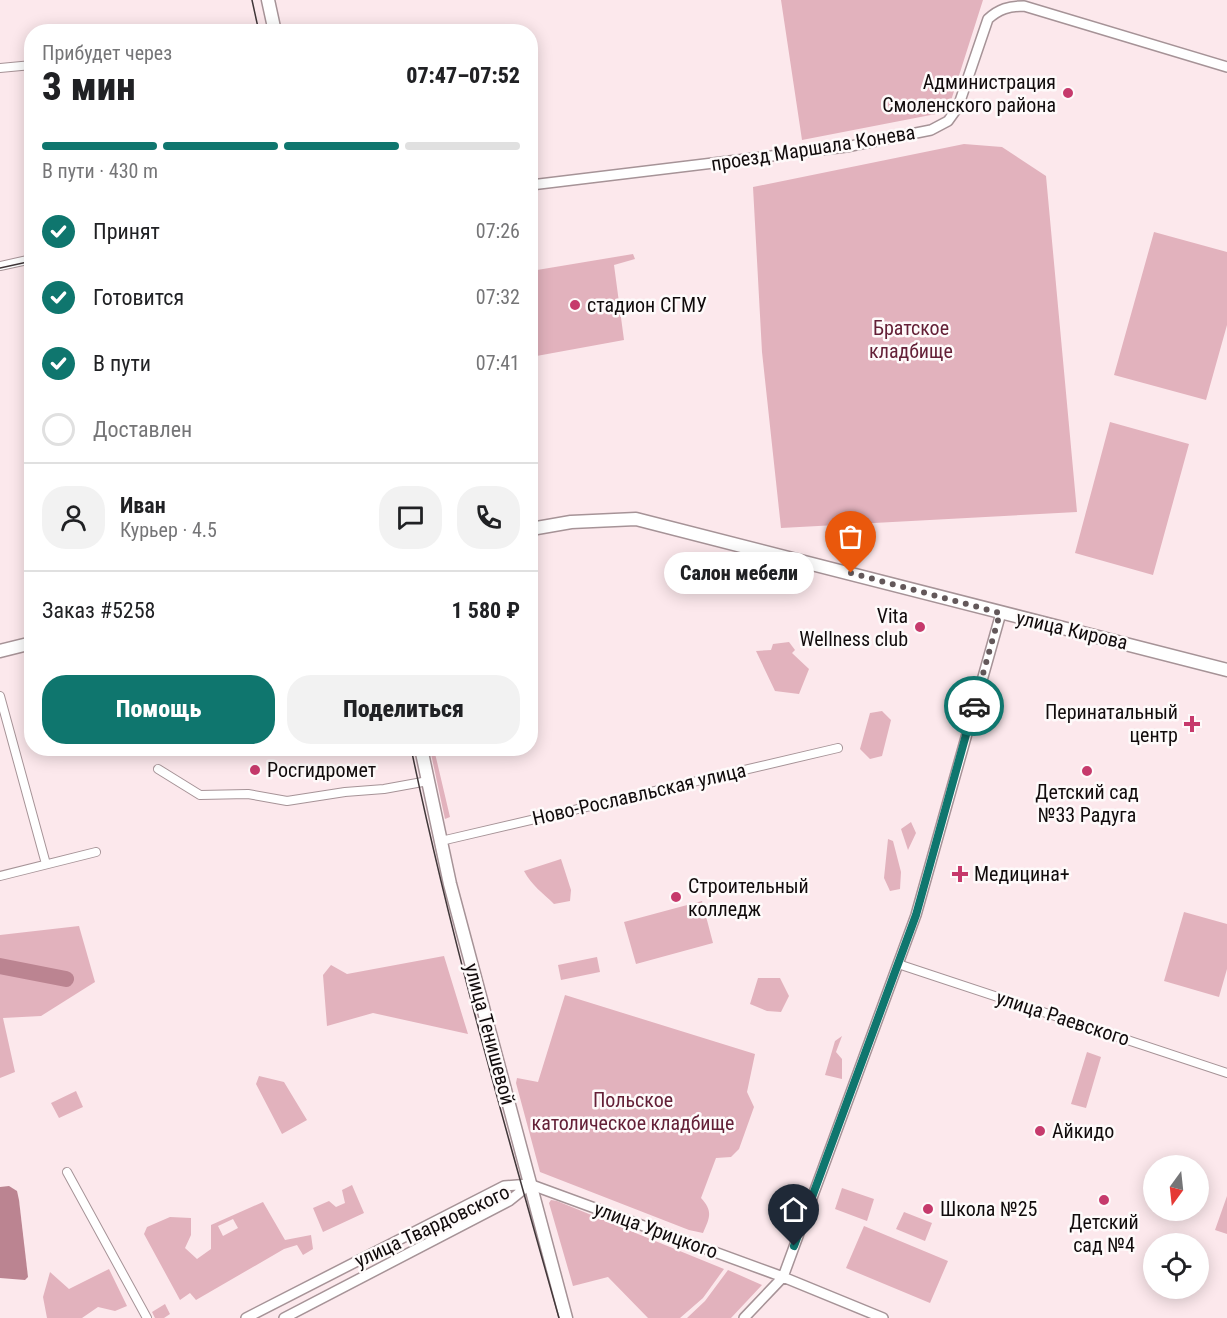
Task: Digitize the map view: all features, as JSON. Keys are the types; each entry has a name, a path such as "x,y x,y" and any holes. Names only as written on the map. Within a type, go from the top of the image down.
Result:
{"main road":[{"path":"268,0 273,24"},
{"name":"улица Кирова","path":"538,528 571,522 636,519 1227,670"},
{"path":"0,651 24,645"},
{"name":"улица Тенишевой","path":"423,756 441,841 529,1184 566,1318"}],"street":[{"name":"проезд Маршала Конева","path":"538,184 835,148 931,130 948,121 958,106 988,19 997,11 1009,6 1024,6 1227,67"},
{"path":"0,68 24,66"},
{"path":"0,267 24,262"},
{"path":"744,1318 783,1277 916,915 1000,613"},
{"path":"0,696 46,864"},
{"name":"Ново-Рославльская улица","path":"441,841 838,748"},
{"path":"158,769 200,795 248,794 287,801 428,781"},
{"path":"0,876 96,852"},
{"name":"улица Раевского","path":"898,964 1227,1073"},
{"path":"67,1172 147,1318"},
{"name":"улица Урицкого","path":"529,1184 783,1277 883,1318"},
{"name":"улица Твардовского","path":"246,1318 504,1186 529,1184"},
{"name":"улица Твардовского","path":"284,1318 509,1201 529,1184"},
{"path":"320,1280 326,1295"}],"green space":[{"path":"781,0 983,0 949,107 941,113 802,140"},
{"name":"Братское кладбище","path":"964,144 1002,147 1046,176 1077,512 781,528 762,352 753,187"},
{"path":"1154,232 1227,252 1227,325 1206,400 1114,375"},
{"name":"стадион СГМУ","path":"633,254 635,259 614,265 624,340 538,356 538,270"},
{"path":"1110,422 1189,444 1153,575 1075,553"},
{"path":"789,642 795,650 792,653 809,669 799,694 775,691 756,651 771,650 773,644"},
{"path":"882,711 891,720 882,756 870,759 860,749 870,713"},
{"path":"432,756 436,756 450,817 445,819"},
{"path":"911,822 916,833 908,850 901,829"},
{"path":"888,839 893,841 901,872 900,889 890,891 884,878"},
{"path":"561,859 571,890 570,901 554,904 534,885 524,871"},
{"path":"702,901 713,943 636,964 624,922"},
{"path":"1184,912 1227,924 1227,969 1219,997 1164,981"},
{"path":"79,926 95,982 41,1016 3,1018 15,1072 0,1078 0,935"},
{"path":"444,956 468,1034 373,1013 327,1026 323,975 331,965 347,974"},
{"path":"597,957 600,972 561,980 558,965"},
{"path":"758,978 780,978 789,996 781,1012 767,1011 750,1004"},
{"name":"Польское католическое кладбище","path":"565,995 755,1054 747,1092 754,1107 739,1149 731,1157 716,1158 701,1198 709,1211 703,1233 689,1230 540,1172 516,1083 517,1078 538,1082"},
{"path":"842,1036 836,1052 842,1059 842,1079 825,1075 835,1041"},
{"path":"1087,1052 1101,1057 1086,1108 1071,1104"},
{"path":"259,1076 284,1082 307,1120 282,1134 256,1084"},
{"path":"76,1091 83,1107 59,1118 51,1103"},
{"path":"352,1185 364,1213 323,1232 313,1208 329,1201 336,1207 345,1203 342,1190"},
{"path":"842,1188 874,1199 867,1221 835,1209"},
{"path":"1227,1196 1227,1234 1215,1230"},
{"path":"551,1200 724,1269 703,1298 680,1318 648,1318 608,1277 573,1286 549,1203"},
{"path":"263,1202 285,1240 311,1235 313,1249 303,1255 297,1245 284,1249 196,1300 190,1293 180,1300 144,1234 147,1227 170,1217 191,1218 191,1235 185,1248 197,1259 211,1249 211,1225","holes":["233,1219 238,1228 223,1236 218,1226"]},
{"path":"904,1212 932,1223 925,1241 896,1229"},
{"path":"864,1226 948,1261 930,1303 846,1268"},
{"path":"109,1269 127,1306 115,1311 98,1307 82,1318 47,1318 43,1297 50,1272 69,1289"},
{"path":"728,1270 762,1285 731,1318 687,1318 705,1301"},
{"path":"165,1304 170,1314 164,1318 155,1318 152,1312"}],"shaded area":[{"path":"9,1186 17,1191 19,1200 28,1277 25,1280 0,1278 0,1187"}],"waterway":[{"path":"0,966 66,979"}],"tram line":[{"path":"252,0 257,24"},
{"path":"0,268 24,263"},
{"path":"413,756 461,963 559,1318"}],"way so far":[{"path":"851,573 1000,613 974,706"}],"place":[{"name":"Администрация Смоленского района","path":"1068,93"},
{"name":"стадион СГМУ","path":"575,305"},
{"name":"Салон мебели","path":"851,573"},
{"name":"Vita Wellness club","path":"920,627"},
{"name":"Перинатальный центр","path":"1192,724"},
{"name":"Росгидромет","path":"255,770"},
{"name":"Детский сад №33 Радуга","path":"1087,771"},
{"name":"Медицина+","path":"960,874"},
{"name":"Строительный колледж","path":"676,897"},
{"name":"Айкидо","path":"1040,1131"},
{"name":"Детский сад №4","path":"1104,1200"},
{"name":"Школа №25","path":"928,1209"}],"route":[{"path":"794,1246 916,915 974,706"}]}
